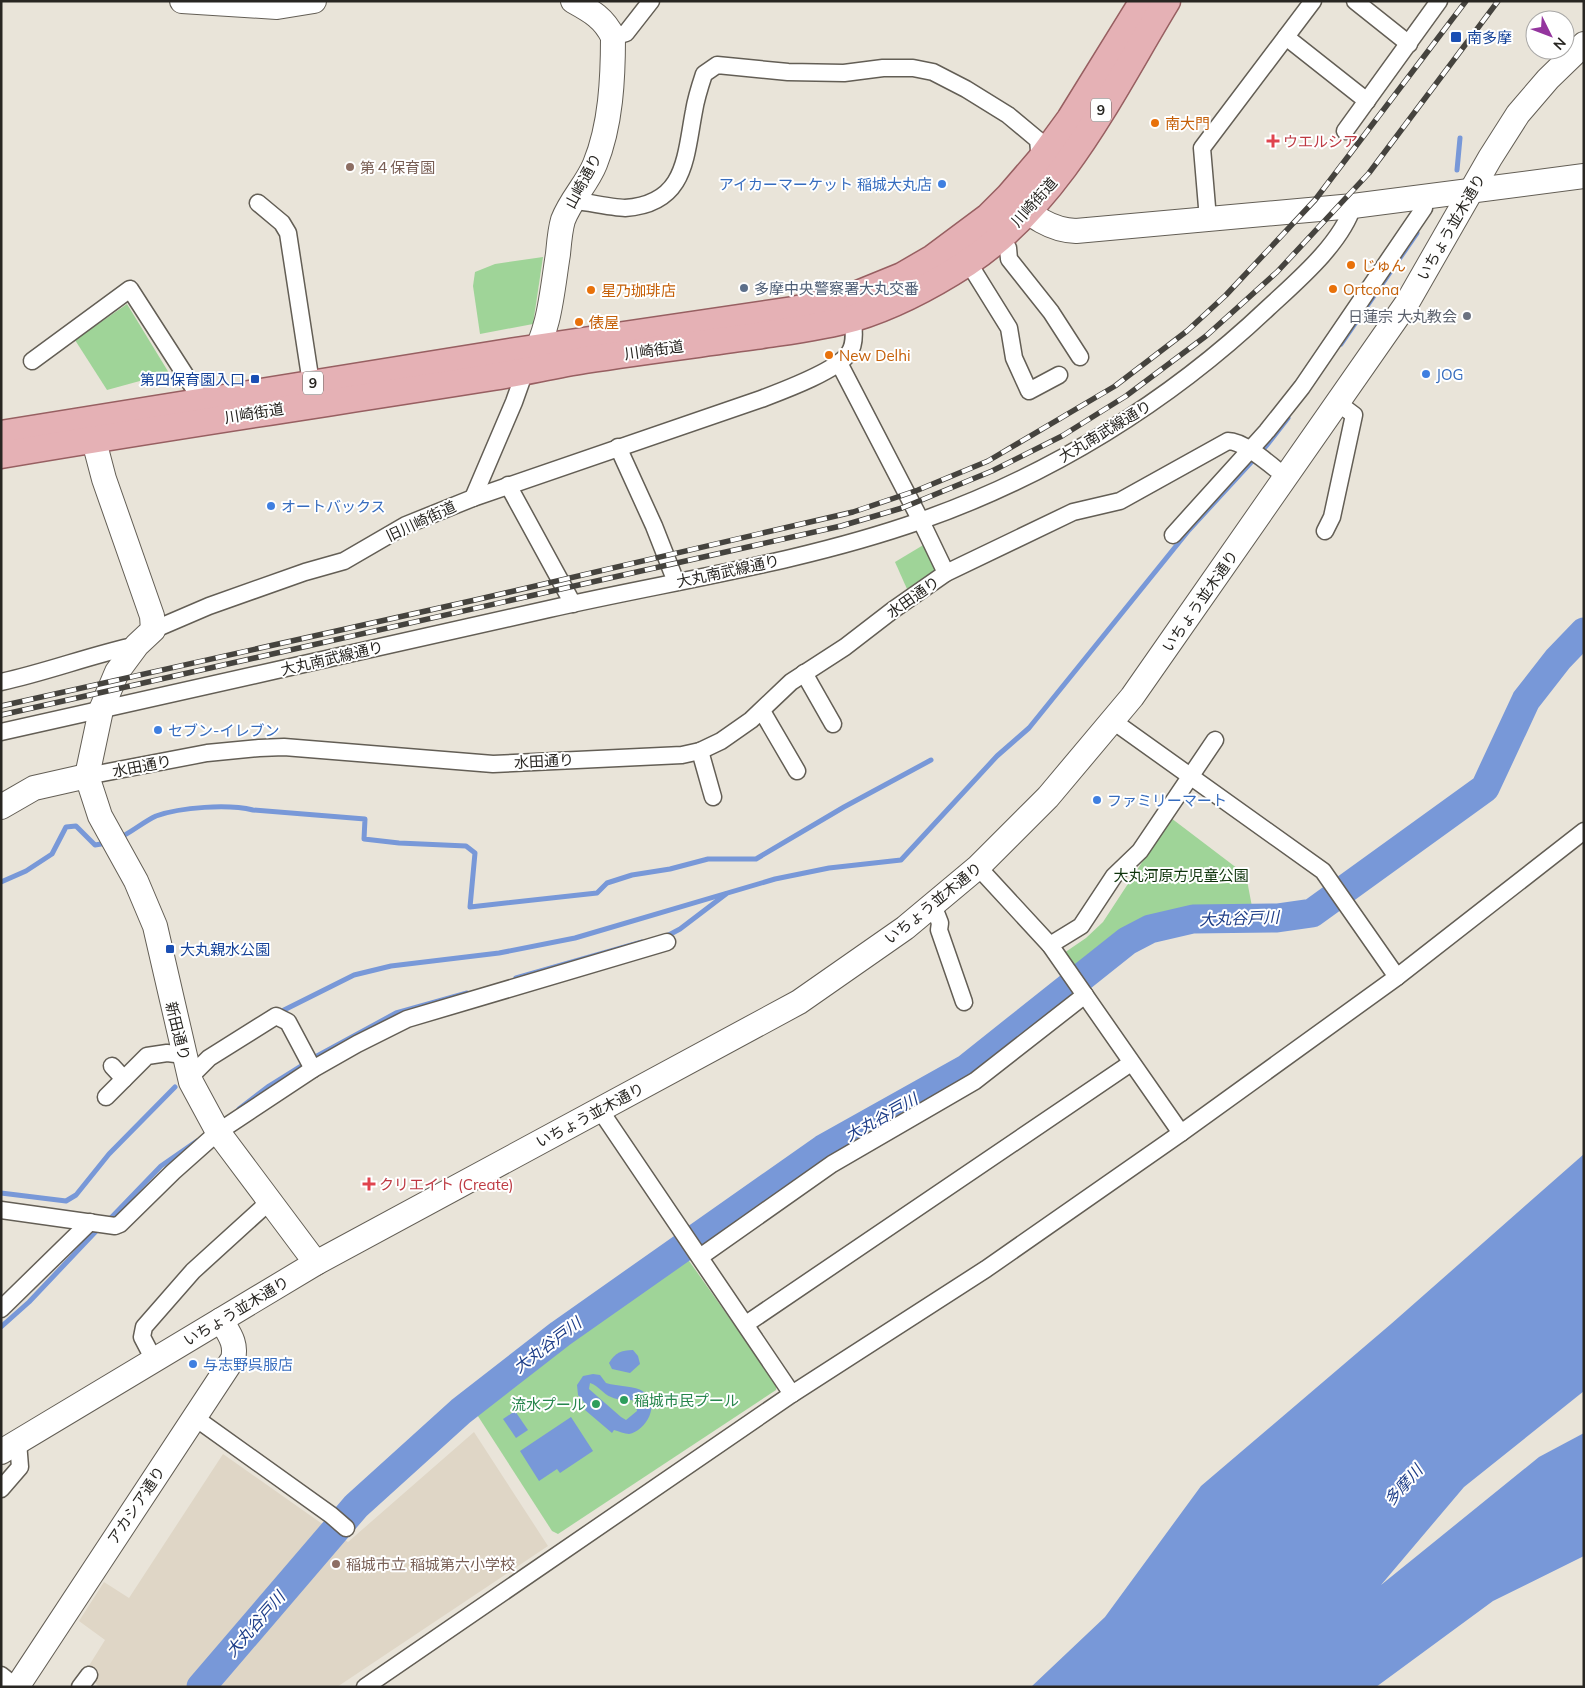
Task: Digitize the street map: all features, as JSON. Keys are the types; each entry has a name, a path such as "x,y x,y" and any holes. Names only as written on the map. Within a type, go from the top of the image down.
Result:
{"main road":[{"name":"川崎街道","path":"1,434 90,430 525,371 789,331 850,308 913,293 968,262 1000,238 1040,160 1070,119 1143,1"},
{"name":"川崎街道","path":"1,455 202,401 793,310 850,308 933,258 988,217 1018,204 1069,161 1168,1"}],"street":[{"path":"182,1 277,7 314,1"},
{"path":"573,1 597,14 609,27 613,37 626,33 651,1"},
{"path":"1208,219 1202,148 1313,1"},
{"path":"1355,1 1410,44"},
{"path":"1345,130 1410,44 1439,1"},
{"name":"山崎通り","path":"525,371 546,329 563,221 572,200 595,166 603,142 613,60 613,37"},
{"path":"1286,37 1367,101"},
{"name":"いちょう並木通り","path":"10,1447 316,1263 799,1002 871,953 978,867 1036,810 1113,721 1287,478 1407,303 1518,114 1548,79 1584,44"},
{"path":"572,200 623,208 653,201 670,191 685,165 694,108 704,74 717,65 788,72 844,73 913,68 933,72 966,89 1008,115 1038,140 1040,160"},
{"path":"1018,204 1044,224 1064,231 1076,231 1353,206 1584,176"},
{"path":"1173,535 1267,432 1302,386 1424,208 1421,197"},
{"path":"258,203 282,223 288,233 311,383"},
{"name":"大丸南武線通り","path":"1,732 573,604 791,558 921,521 1010,484 1050,463 1108,432 1179,385 1256,320 1306,271 1342,231 1353,206"},
{"path":"1000,238 1008,248 1009,259 1051,312 1080,358"},
{"path":"968,262 1010,328 1014,358 1029,391 1059,375"},
{"path":"32,361 130,289 202,401"},
{"name":"旧川崎街道","path":"1,682 38,674 145,638 209,606 305,572 344,562 406,525 473,498 782,391 839,363 850,352 854,339 850,308"},
{"path":"839,363 946,573"},
{"path":"473,498 514,402 525,371"},
{"path":"1326,531 1332,517 1354,415 1338,403"},
{"path":"1,807 34,788 87,776 101,710 117,672 145,638 152,616 90,430"},
{"name":"水田通り","path":"87,776 207,753 276,747 493,764 682,755 700,751 721,741 762,710 791,682 845,647 946,573 1072,512 1120,501 1228,440 1234,441 1250,451"},
{"path":"618,447 654,526 676,582"},
{"path":"1250,451 1287,478"},
{"path":"508,485 573,604"},
{"path":"804,673 833,724"},
{"path":"762,710 798,771"},
{"path":"1113,721 1323,870 1397,976"},
{"path":"1050,945 1081,926 1114,876 1140,851 1215,740"},
{"path":"700,751 713,797"},
{"name":"新田通り","path":"87,776 100,816 136,881 154,926 191,1063 191,1082 218,1132 316,1263"},
{"path":"365,1687 792,1394 986,1269 1181,1133 1397,976 1584,832"},
{"path":"978,867 1050,945 1181,1133"},
{"path":"933,905 940,923 939,930 964,1002"},
{"path":"1,1210 102,1224 127,1220 173,1172 218,1132 309,1062 407,1019 667,942"},
{"path":"698,1254 832,1164 975,1081 1083,994"},
{"path":"106,1097 147,1056 167,1052 191,1063 209,1058 276,1016 288,1022 309,1062"},
{"path":"746,1324 1131,1063"},
{"path":"112,1066 124,1079"},
{"path":"600,1110 792,1394"},
{"path":"154,1360 142,1337 144,1326 193,1271 270,1201"},
{"path":"1,1310 102,1224"},
{"name":"アカシア通り","path":"17,1687 233,1359 235,1350 233,1342 221,1320"},
{"path":"194,1417 331,1515 346,1528"},
{"path":"1,1489 20,1467 10,1447"},
{"path":"1,1675 17,1687"}],"shaded area":[{"name":"稲城市立 稲城第六小学校","path":"474,1432 548,1546 337,1687 99,1687 85,1672 105,1640 79,1621 104,1582 129,1598 223,1454 348,1542"}],"green space":[{"path":"543,257 533,324 480,334 473,286 475,272 495,264"},
{"path":"127,304 169,373 107,390 75,340"},
{"path":"925,544 937,566 935,571 907,589 895,562"},
{"name":"大丸河原方児童公園","path":"1171,818 1246,875 1253,912 1226,911 1202,913 1180,916 1160,922 1120,941 1079,971 1064,953 1086,938 1103,922"},
{"name":"稲城市民プール","path":"687,1258 777,1385 776,1390 558,1534 552,1531 474,1410"}],"water":[{"name":"多摩川","path":"1584,1154 1584,1391 1464,1487 1381,1585 1539,1457 1584,1433 1584,1556 1493,1601 1376,1687 1031,1687 1105,1617 1201,1486 1391,1324"},
{"path":"633,1350 638,1356 640,1364 630,1373 612,1369 609,1363 616,1354 622,1351"},
{"name":"流水プール","path":"600,1375 606,1383 636,1388 644,1392 649,1397 651,1403 651,1410 646,1423 635,1432 629,1434 614,1430 612,1433 585,1410 587,1406 578,1395 577,1385 583,1376","holes":["590,1383 614,1398 635,1401 637,1411 626,1420 621,1417 589,1389"]},
{"path":"515,1411 528,1430 516,1438 503,1419"},
{"path":"571,1417 593,1451 560,1473 557,1469 539,1481 520,1451"}],"waterway":[{"path":"1457,170 1460,138"},
{"path":"1341,344 1417,233"},
{"path":"284,1010 354,975 391,966 499,953 575,938 775,879 829,868 901,860 997,756 1029,728 1189,530 1267,445 1288,418"},
{"name":"大丸谷戸川","path":"201,1687 356,1506 461,1411 560,1334 823,1149 966,1069 1127,941 1150,929 1193,919 1277,918 1312,913 1485,788 1526,700 1558,659 1584,632"},
{"path":"119,838 156,816 178,810 205,807 231,807 365,819 364,839 399,843 466,846 475,853 470,907 597,893 607,883 632,875 670,869 708,859 756,859 844,807 931,760"},
{"path":"1,882 26,871 52,854 66,827 76,826 95,845 107,843"},
{"path":"665,937 680,929 726,894"},
{"path":"516,978 642,942"},
{"path":"239,1109 269,1086 317,1056 396,1013 467,993"},
{"path":"1,1193 66,1201 76,1195 109,1154 175,1087"},
{"path":"107,1222 161,1166 197,1141"},
{"path":"1,1327 29,1302 100,1227"}],"railway":[{"path":"1,706 475,600 853,512 918,490 988,461 1115,386 1187,331 1226,295 1315,200 1466,1"},
{"path":"1,715 841,526 902,508 992,471 1062,436 1126,396 1206,336 1277,272 1369,173 1498,1"}],"place":[{"name":"南多摩","path":"1456,37"},
{"name":"南大門","path":"1155,123"},
{"name":"ウエルシア","path":"1273,141"},
{"name":"第４保育園","path":"350,167"},
{"name":"アイカーマーケット 稲城大丸店","path":"942,184"},
{"name":"じゅん","path":"1351,265"},
{"name":"多摩中央警察署大丸交番","path":"744,288"},
{"name":"Ortcona","path":"1333,289"},
{"name":"星乃珈琲店","path":"591,290"},
{"name":"日蓮宗 大丸教会","path":"1467,316"},
{"name":"俵屋","path":"579,322"},
{"name":"New Delhi","path":"829,355"},
{"name":"JOG","path":"1426,374"},
{"name":"第四保育園入口","path":"255,379"},
{"name":"オートバックス","path":"271,506"},
{"name":"セブン-イレブン","path":"158,730"},
{"name":"ファミリーマート","path":"1097,800"},
{"name":"大丸親水公園","path":"170,949"},
{"name":"クリエイト (Create)","path":"369,1184"},
{"name":"与志野呉服店","path":"193,1364"},
{"name":"稲城市民プール","path":"624,1400"},
{"name":"流水プール","path":"596,1404"},
{"name":"稲城市立 稲城第六小学校","path":"336,1564"}]}
